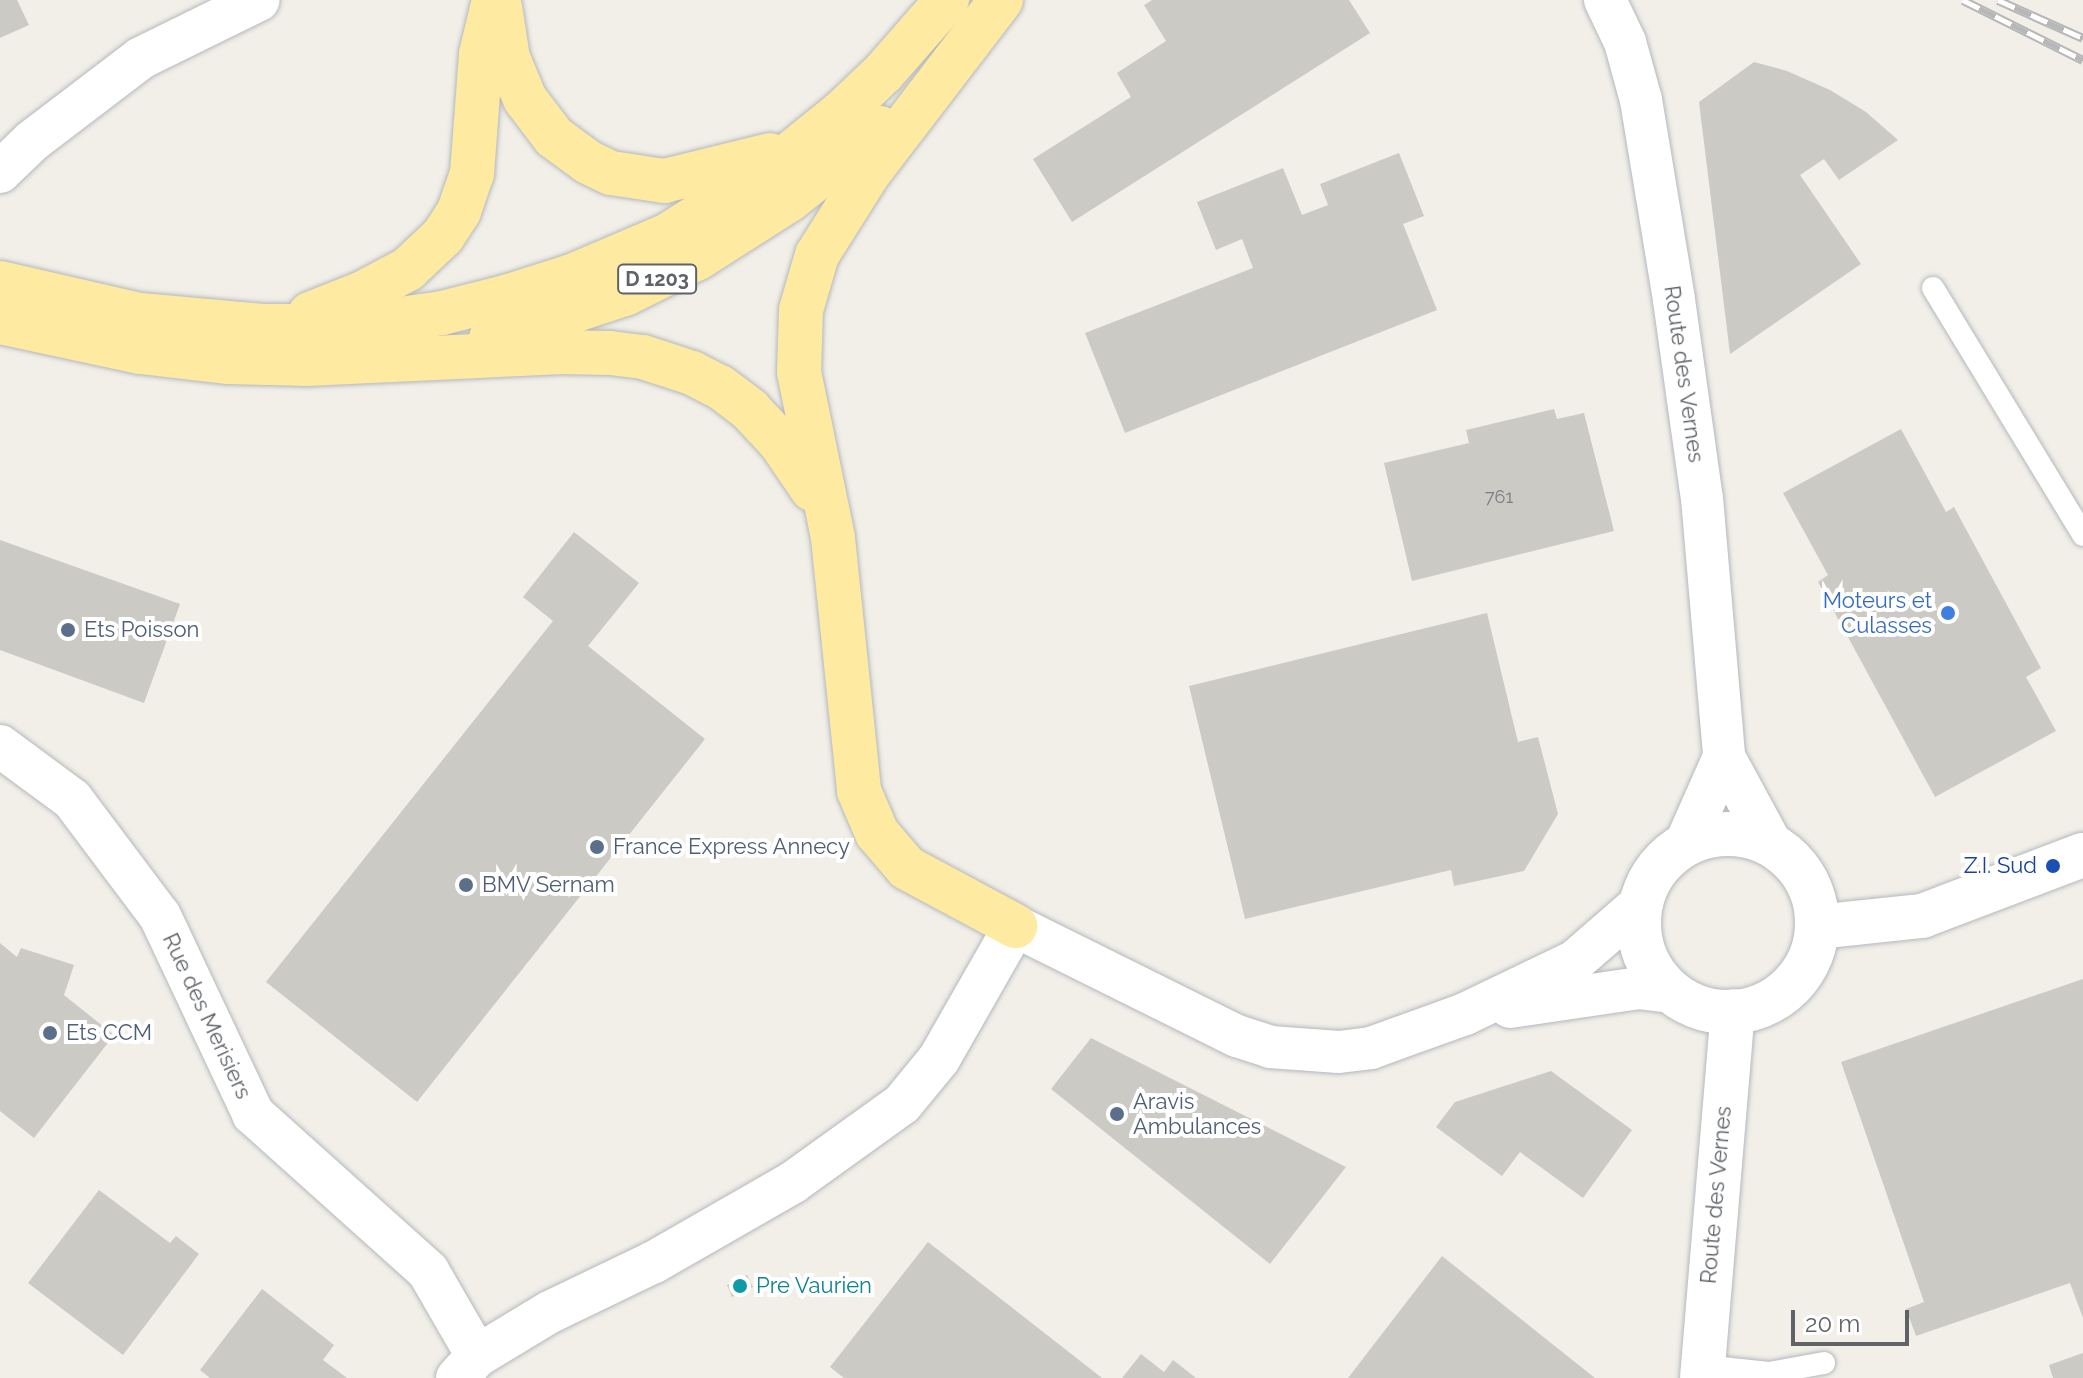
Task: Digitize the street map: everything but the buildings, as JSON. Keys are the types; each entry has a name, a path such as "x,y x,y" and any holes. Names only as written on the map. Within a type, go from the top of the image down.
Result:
{"highway":[{"path":"496,0 503,39 525,99 554,137 588,162 611,173 664,181 716,171 803,145"},
{"path":"263,326 333,307 379,286 420,259 451,226 465,200 472,174 481,54 496,0"},
{"name":"D 1203","path":"0,283 140,315 263,326 336,326 386,321 463,308 545,285 668,235 743,188 803,145 884,72 947,0"},
{"name":"D 1203","path":"0,322 59,337 187,358 307,364 408,355 484,340 587,309 661,277 726,242 789,200 862,145 949,66 1001,0"},
{"path":"949,66 840,213 806,282 798,338 799,372 833,538 859,791 877,833 907,868 1015,926"},
{"path":"307,364 558,352 610,353 669,364 720,387 750,410 780,442 825,508"}],"street":[{"path":"0,172 32,141 141,58 259,0"},
{"name":"Route des Vernes","path":"1605,0 1625,42 1641,100 1674,300 1702,498 1716,629 1724,757 1771,844"},
{"name":"Rue des Merisiers","path":"0,746 72,799 160,916 253,1114 428,1271 467,1367 550,1312 731,1220 792,1183 902,1104 939,1059 1015,926"},
{"name":"Route des Vernes","path":"1685,845 1724,757"},
{"path":"1465,1014 1625,990 1671,992 1711,1010 1733,1011 1765,1004 1792,985 1810,958 1817,927 1812,891 1792,860 1771,844 1726,834 1705,836 1685,845 1654,874 1642,903 1640,935 1645,956 1671,992"},
{"path":"1817,927 1922,916 2083,855"},
{"path":"1015,926 1237,1036 1270,1047 1315,1052 1371,1048 1465,1014 1575,961 1642,903"},
{"name":"Route des Vernes","path":"1702,1372 1733,1011"}],"lane":[{"path":"1933,288 2083,535"},
{"path":"1702,1372 1769,1373 1824,1363"}],"railway":[{"path":"1963,0 2083,60"},
{"path":"1998,0 2083,38"}],"place":[{"name":"Moteurs et Culasses","path":"1948,613"},
{"name":"Ets Poisson","path":"68,630"},
{"name":"France Express Annecy","path":"597,847"},
{"name":"Z.I. Sud","path":"2053,866"},
{"name":"BMV Sernam","path":"466,885"},
{"name":"Ets CCM","path":"50,1033"},
{"name":"Aravis Ambulances","path":"1117,1114"},
{"name":"Pre Vaurien","path":"740,1286"}]}
